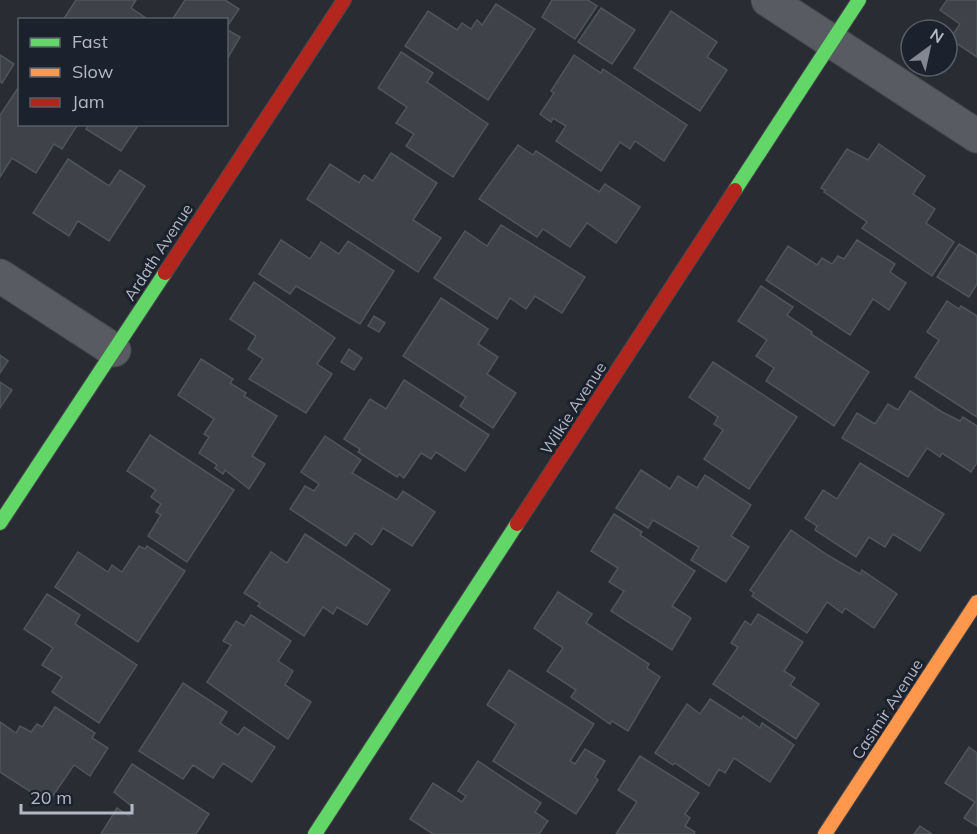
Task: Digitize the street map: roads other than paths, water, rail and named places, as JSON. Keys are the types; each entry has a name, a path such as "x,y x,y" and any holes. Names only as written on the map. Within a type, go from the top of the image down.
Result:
{"street":[{"name":"Ardath Avenue","path":"0,523 343,0"},
{"path":"768,0 977,136"},
{"name":"Wilkie Avenue","path":"315,834 859,0"},
{"path":"0,276 114,350"},
{"name":"Casimir Avenue","path":"825,834 977,602"}]}
